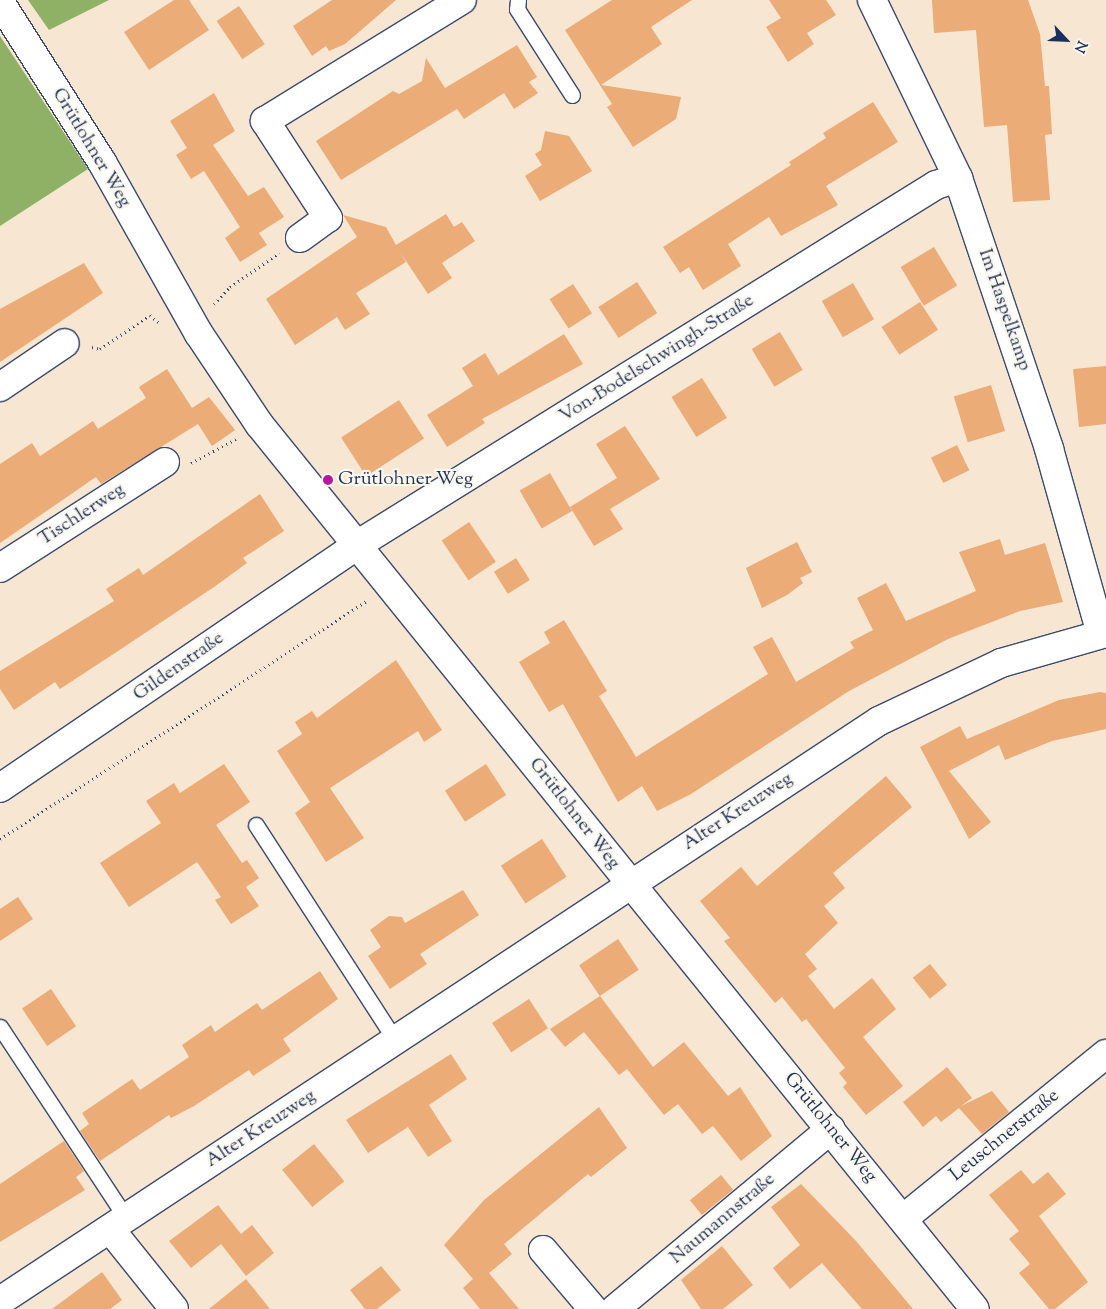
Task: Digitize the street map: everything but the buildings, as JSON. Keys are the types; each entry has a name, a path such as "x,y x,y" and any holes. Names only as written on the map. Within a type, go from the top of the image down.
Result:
{"street":[{"path":"300,238 328,218 265,121 462,0"},
{"name":"Im Haspelkamp","path":"872,0 958,178 1049,449 1104,634"},
{"name":"Grütlohner Weg","path":"0,2 102,162 199,334 259,424 357,545 392,584 630,885 904,1218 975,1309"},
{"name":"Von-Bodelschwingh-Straße","path":"357,545 936,186 958,178"},
{"path":"0,387 65,343"},
{"name":"Tischlerweg","path":"0,568 165,462"},
{"name":"Gildenstraße","path":"4,777 357,545"},
{"name":"Alter Kreuzweg","path":"0,1301 906,705 1001,663 1104,634"},
{"name":"Leuschnerstraße","path":"904,1218 1106,1054"},
{"name":"Naumannstraße","path":"615,1309 831,1130"},
{"path":"118,1223 174,1309"},
{"path":"543,1250 593,1309"}],"lane":[{"path":"518,0 517,9 572,96"},
{"path":"256,825 395,1040"},
{"path":"0,1026 118,1223"}],"path":[{"path":"199,334 219,324 212,306 230,287 300,238"},
{"path":"65,343 100,349 150,315 164,327"},
{"path":"165,462 184,467 259,424"},
{"path":"0,839 392,584"}],"green space":[{"path":"28,0 109,0 49,30"},
{"path":"0,36 88,169 0,226"}],"place":[{"name":"Grütlohner Weg","path":"328,480"}]}
